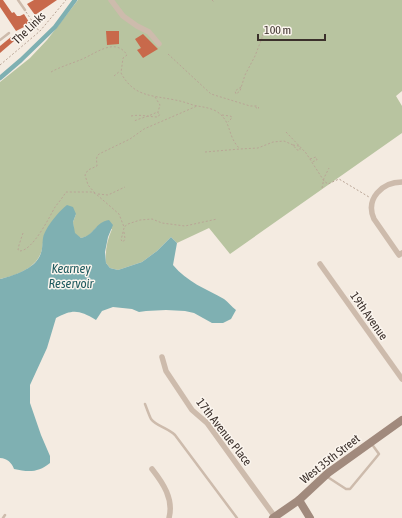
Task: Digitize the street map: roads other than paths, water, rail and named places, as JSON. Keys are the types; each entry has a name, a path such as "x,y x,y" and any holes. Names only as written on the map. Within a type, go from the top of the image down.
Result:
{"street":[{"path":"111,0 123,16 149,32 159,44"},
{"path":"401,256 371,213 373,199 376,192 388,185 396,182 402,182"},
{"name":"19th Avenue","path":"320,264 402,380"},
{"name":"17th Avenue Place","path":"162,357 166,371 192,410 207,423 274,517"},
{"name":"West 35th Street","path":"274,517 299,500 325,476 402,420"},
{"path":"152,469 164,485 169,499 171,507 169,518"},
{"path":"299,500 310,518"}],"lane":[{"path":"18,0 25,10"},
{"path":"0,40 9,33"},
{"path":"145,404 152,420 158,425 170,430 175,435 237,518"},
{"path":"325,476 346,489 350,489 379,454 371,442"}],"water":[{"name":"Kearney Reservoir","path":"67,205 73,207 76,214 73,222 75,233 81,238 89,234 104,221 109,220 113,225 108,237 105,252 106,263 110,268 118,270 142,262 157,251 171,237 177,243 173,265 178,271 191,281 224,299 236,310 231,319 223,323 212,323 194,313 185,311 166,310 139,312 132,309 113,307 102,311 96,320 85,314 76,312 67,313 56,318 47,348 30,385 30,403 50,456 50,463 41,469 33,471 19,470 14,469 11,463 7,460 0,458 0,279 21,272 35,263 41,254 46,229 56,215"}],"waterway":[{"path":"0,78 55,27 75,0"}]}
